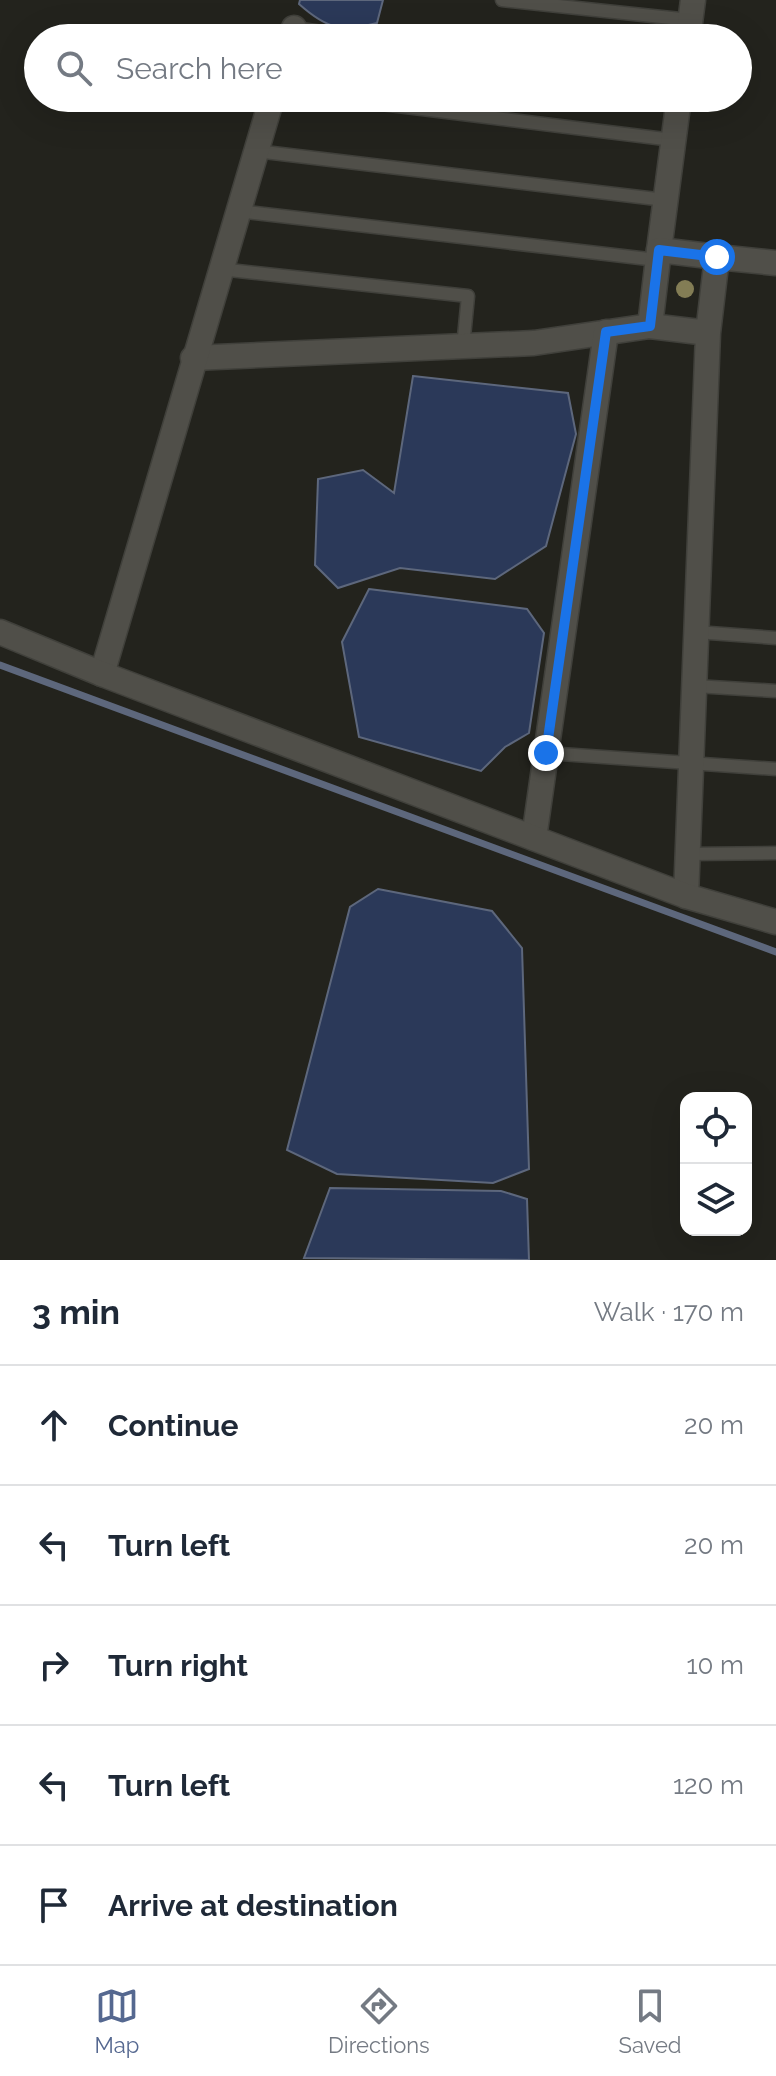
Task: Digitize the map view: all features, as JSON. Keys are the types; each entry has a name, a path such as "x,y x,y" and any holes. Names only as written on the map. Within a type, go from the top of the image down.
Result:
{"street":[{"path":"102,674 268,112"},
{"path":"650,326 677,112"},
{"path":"658,255 776,263"},
{"path":"686,896 708,333 717,257"},
{"path":"193,358 534,343 650,326 708,333"},
{"path":"534,838 606,332"},
{"path":"0,632 102,674 686,896 776,922"}],"lane":[{"path":"502,0 690,19"},
{"path":"446,112 673,140"},
{"path":"256,151 665,200"},
{"path":"238,211 658,255"},
{"path":"220,269 468,296 463,347"},
{"path":"696,632 776,638"},
{"path":"695,686 776,691"},
{"path":"546,753 776,769"},
{"path":"688,854 776,853"}],"water":[{"path":"300,0 383,0 377,23 371,24 329,24 299,4"},
{"path":"413,376 568,393 576,434 546,546 495,579 400,568 338,588 315,565 318,479 363,470 394,493"},
{"path":"369,589 527,609 544,633 529,733 505,747 481,771 359,737 342,642"},
{"path":"378,889 492,911 522,948 529,1169 493,1183 337,1174 287,1150 350,907"},
{"path":"330,1188 501,1191 527,1199 529,1260 304,1258"}],"waterway":[{"path":"0,665 776,952"}],"route":[{"path":"546,753 606,332 650,326 659,250 717,257"}]}
